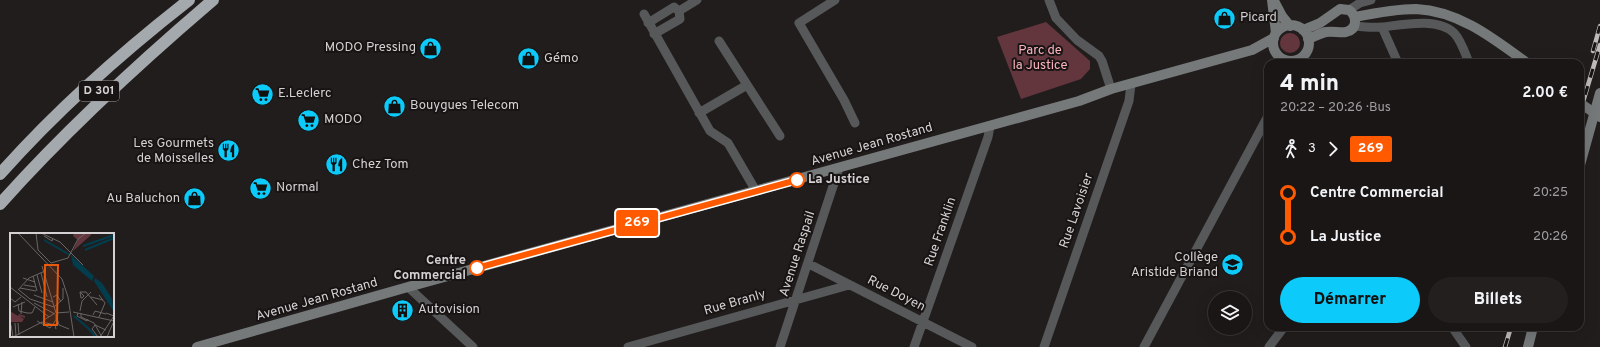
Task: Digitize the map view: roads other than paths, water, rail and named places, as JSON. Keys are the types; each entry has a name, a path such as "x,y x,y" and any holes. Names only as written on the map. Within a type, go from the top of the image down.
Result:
{"highway":[{"name":"D 301","path":"0,174 96,77 130,47 189,0"},
{"name":"D 301","path":"0,192 35,153 114,77 208,0"},
{"path":"0,204 56,143 140,63 213,0"}],"street":[{"path":"679,11 697,0"},
{"path":"835,0 799,22 844,100 855,123"},
{"path":"1049,0 1056,18 1077,40 1099,56 1111,89"},
{"path":"1273,0 1282,16 1290,26 1306,35 1328,32 1345,32 1360,3 1371,0"},
{"path":"1273,0 1275,51 1283,59"},
{"path":"648,23 674,7 679,11 680,19 654,34"},
{"path":"1306,35 1340,9 1353,18 1382,27 1410,22 1433,24 1446,28 1453,32 1458,38 1467,59"},
{"path":"1353,18 1414,9 1450,16 1485,33 1521,59"},
{"path":"644,14 710,131 728,143 756,191"},
{"path":"1275,35 1283,27 1290,26"},
{"path":"1382,27 1396,59"},
{"name":"Avenue Jean Rostand","path":"197,347 408,286 1079,101 1111,89 1252,50 1275,35"},
{"path":"1303,59 1308,50 1306,35"},
{"path":"719,41 780,136"},
{"name":"Avenue Jean Rostand","path":"1252,50 1275,51"},
{"name":"Rue Lavoisier","path":"1044,347 1129,101 1132,84"},
{"path":"699,113 747,85"},
{"path":"1584,151 1600,93"},
{"path":"1584,106 1600,117"},
{"path":"1144,347 1264,123"},
{"name":"Rue Franklin","path":"914,347 988,137 990,126"},
{"name":"Avenue Raspail","path":"780,347 839,168"},
{"name":"Rue Doyen","path":"808,264 972,347"},
{"name":"Rue Branly","path":"628,347 849,285"},
{"path":"408,286 473,347"},
{"path":"1269,347 1281,331"},
{"path":"1455,331 1466,347"},
{"path":"1528,347 1532,331"}],"railway":[{"path":"1593,51 1600,26"},
{"path":"1584,99 1600,45"},
{"path":"1505,347 1510,331"}],"place":[{"name":"Picard","path":"1224,18"},
{"name":"MODO Pressing","path":"431,48"},
{"name":"Gémo","path":"529,59"},
{"name":"E.Leclerc","path":"263,94"},
{"name":"Bouygues Telecom","path":"395,106"},
{"name":"MODO","path":"309,120"},
{"name":"Les Gourmets de Moisselles","path":"229,151"},
{"name":"Chez Tom","path":"337,165"},
{"name":"La Justice","path":"797,180"},
{"name":"Normal","path":"261,188"},
{"name":"Au Baluchon","path":"195,199"},
{"name":"Collège Aristide Briand","path":"1233,265"},
{"name":"Centre Commercial","path":"477,268"},
{"name":"Autovision","path":"403,310"}],"park label":[{"name":"Parc de la Justice","path":"1040,58"}]}
